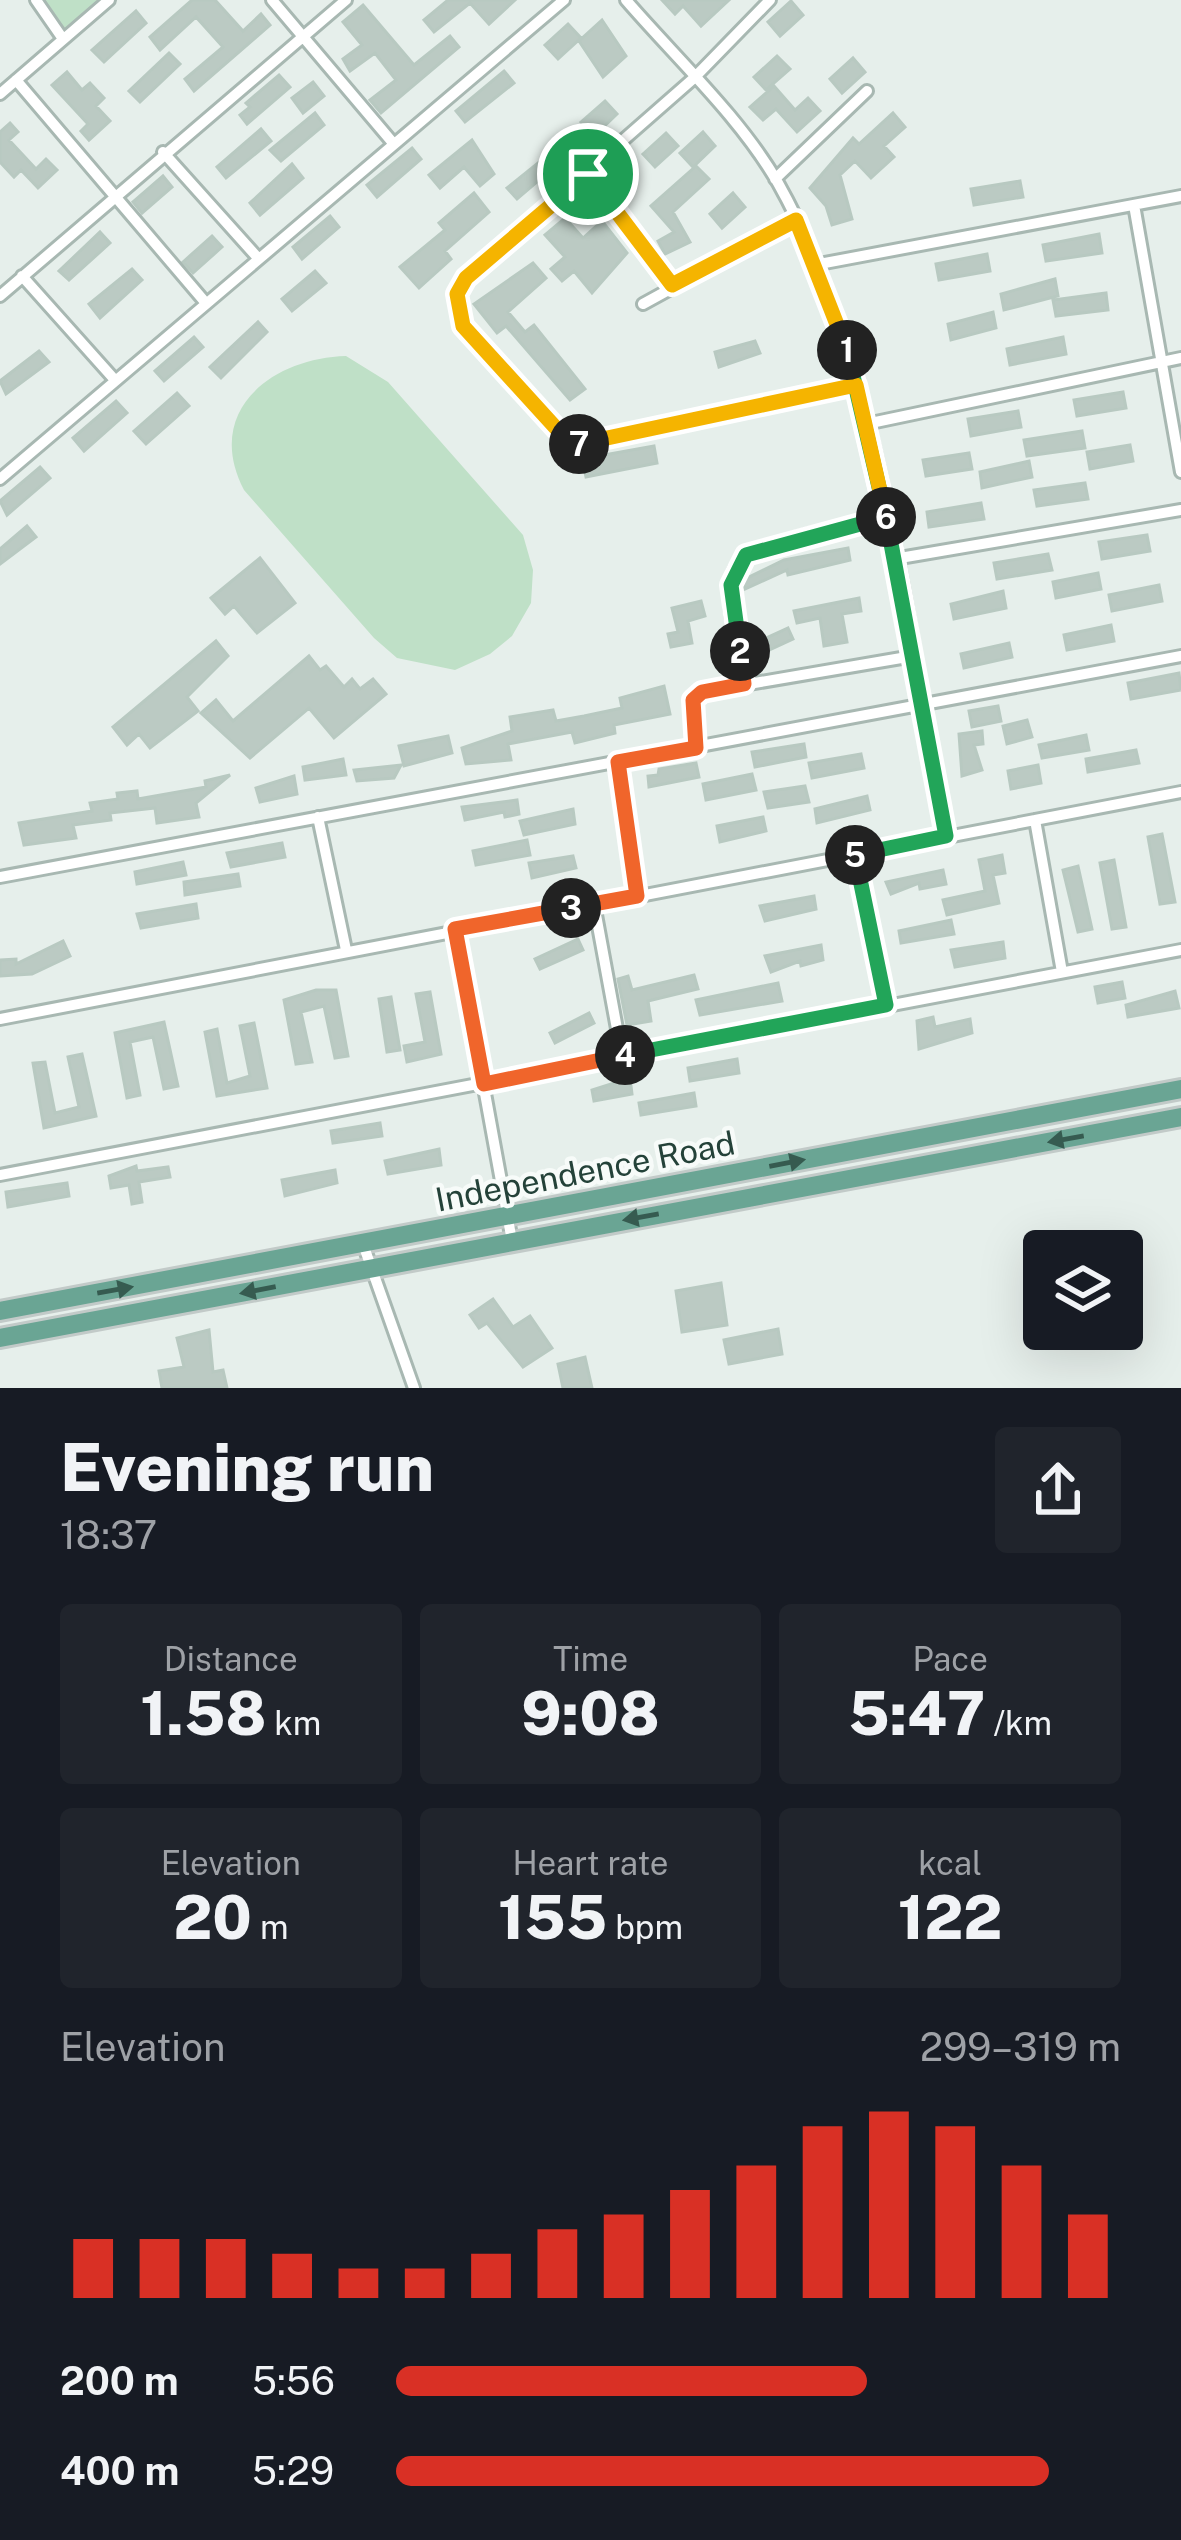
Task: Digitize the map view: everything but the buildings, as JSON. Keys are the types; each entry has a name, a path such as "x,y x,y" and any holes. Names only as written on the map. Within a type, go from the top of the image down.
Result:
{"main road":[{"name":"Independence Road","path":"0,1311 1181,1089"},
{"name":"Independence Road","path":"0,1338 1181,1117"},
{"path":"701,1179 706,1205"}],"street":[{"path":"36,0 63,39"},
{"path":"0,94 109,0"},
{"path":"272,0 392,143"},
{"path":"2,289 346,0"},
{"path":"0,479 564,0"},
{"path":"626,0 776,179 814,265 866,424 946,836"},
{"path":"770,0 694,78 466,278 457,294 463,326 575,444 856,385"},
{"path":"16,80 205,302"},
{"path":"776,179 867,91"},
{"path":"163,152 258,258"},
{"path":"588,174 672,285"},
{"path":"814,265 1181,196"},
{"path":"1134,205 1181,472"},
{"path":"643,304 796,220"},
{"path":"22,276 114,379"},
{"path":"866,424 1181,358"},
{"path":"894,559 1181,510"},
{"path":"744,684 731,585 737,563 756,550 886,517"},
{"path":"696,748 693,700 702,692 913,656"},
{"path":"0,877 1181,656"},
{"path":"618,762 637,896"},
{"path":"0,1019 1181,792"},
{"path":"318,817 346,950"},
{"path":"1035,820 1062,972"},
{"path":"855,855 886,1005"},
{"path":"594,904 622,1056"},
{"path":"455,929 512,1241"},
{"path":"0,1175 1181,950"},
{"path":"363,1244 414,1388"}],"green space":[{"path":"36,0 109,0 63,39"},
{"path":"346,356 388,382 523,535 533,570 531,603 512,636 490,654 455,670 397,658 374,638 244,490 234,462 232,436 252,394 293,367"}],"route":[{"path":"588,174 466,278 457,294 463,326 575,444 856,385 886,517 946,836 855,855 886,1005 484,1084 455,929 637,896 618,762 696,748 690,714 693,700 702,692 744,684 731,585 737,563 756,550 886,517 866,424 849,355 796,220 672,285 588,174"}]}
